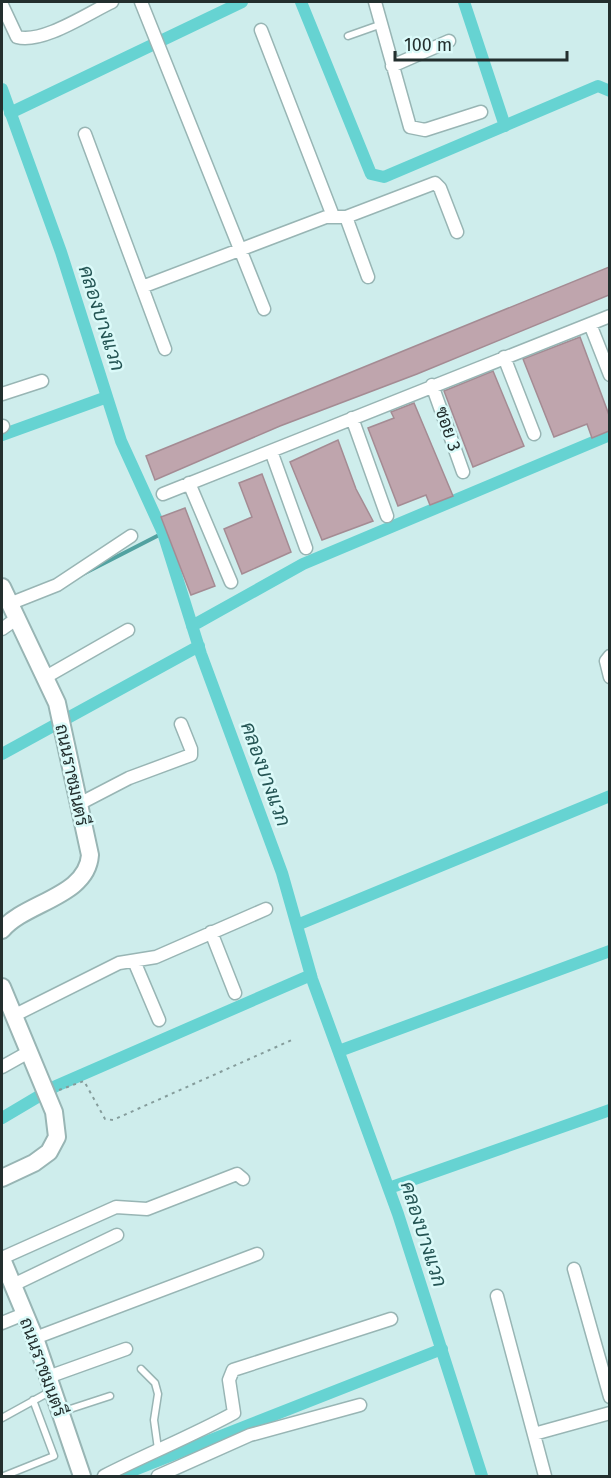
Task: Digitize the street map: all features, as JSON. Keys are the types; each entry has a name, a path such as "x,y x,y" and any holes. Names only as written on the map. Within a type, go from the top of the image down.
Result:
{"street":[{"path":"2,5 17,37 31,39 44,36 112,2"},
{"path":"375,2 410,127 424,130 481,112"},
{"path":"142,3 264,309"},
{"path":"261,30 339,217 369,277"},
{"path":"392,66 449,41"},
{"path":"85,134 165,349"},
{"path":"142,287 240,248 339,217 435,183 440,188 456,232"},
{"path":"162,494 609,316"},
{"path":"590,324 609,375"},
{"path":"504,357 534,434"},
{"path":"2,394 42,381"},
{"name":"ซอย 3","path":"432,385 463,472"},
{"path":"352,418 387,516"},
{"path":"271,452 306,548"},
{"path":"189,483 231,582"},
{"path":"2,629 12,611 57,585 131,536"},
{"name":"ถนนราชมนตรี","path":"2,587 60,715 77,805 90,855 89,866 82,878 13,919 2,928"},
{"path":"44,678 128,630"},
{"path":"609,656 606,661 609,677"},
{"path":"77,805 129,778 191,755 191,749 181,724"},
{"path":"13,1016 119,963 156,957 266,909"},
{"path":"212,933 235,993"},
{"path":"134,961 159,1020"},
{"path":"2,987 27,1053 48,1094 54,1112 57,1137 49,1152 33,1163 2,1178"},
{"path":"2,1067 27,1053"},
{"path":"5,1269 116,1207 147,1209 237,1174 243,1179"},
{"path":"5,1269 117,1235"},
{"path":"35,1338 257,1254"},
{"name":"ถนนราชมนตรี","path":"5,1269 35,1338 82,1476"},
{"path":"574,1269 605,1360 609,1397"},
{"path":"496,1296 545,1476"},
{"path":"2,1323 24,1314"},
{"path":"104,1476 158,1449 199,1432 234,1413 229,1380 233,1370 391,1319"},
{"path":"51,1383 126,1349"},
{"path":"158,1476 250,1435 360,1405"},
{"path":"534,1434 609,1413"}],"lane":[{"path":"348,36 382,24"},
{"path":"141,1369 155,1383 158,1394 154,1420 158,1449"},
{"path":"2,1418 20,1410 51,1383"},
{"path":"60,1412 110,1396"},
{"path":"4,1476 54,1456 33,1400"}],"path":[{"path":"48,1094 84,1081 105,1119 113,1119 294,1039"}],"building":[{"path":"609,267 609,295 417,374 280,426 155,480 146,456"},
{"path":"580,337 609,415 609,431 592,438 587,424 554,437 523,359"},
{"path":"493,371 524,446 473,467 444,391"},
{"path":"414,403 453,496 430,505 426,495 398,506 368,428 394,418 391,412"},
{"path":"338,440 356,489 373,521 322,540 290,462"},
{"path":"262,474 291,552 242,574 224,529 252,517 239,483"},
{"path":"185,508 215,586 191,595 161,517"}],"waterway":[{"path":"10,113 242,2"},
{"path":"301,2 371,174 384,177 598,86 610,91"},
{"path":"464,2 505,126"},
{"name":"คลองบางแวก","path":"2,89 61,252 121,441 163,533 201,654 282,873 312,979 398,1214 482,1476"},
{"path":"2,435 107,397"},
{"path":"192,626 303,564 610,435"},
{"path":"81,575 163,533"},
{"path":"2,754 199,646"},
{"path":"297,925 610,796"},
{"path":"339,1051 610,951"},
{"path":"2,1118 56,1086 311,975"},
{"path":"389,1188 610,1110"},
{"path":"119,1476 442,1349"}]}
